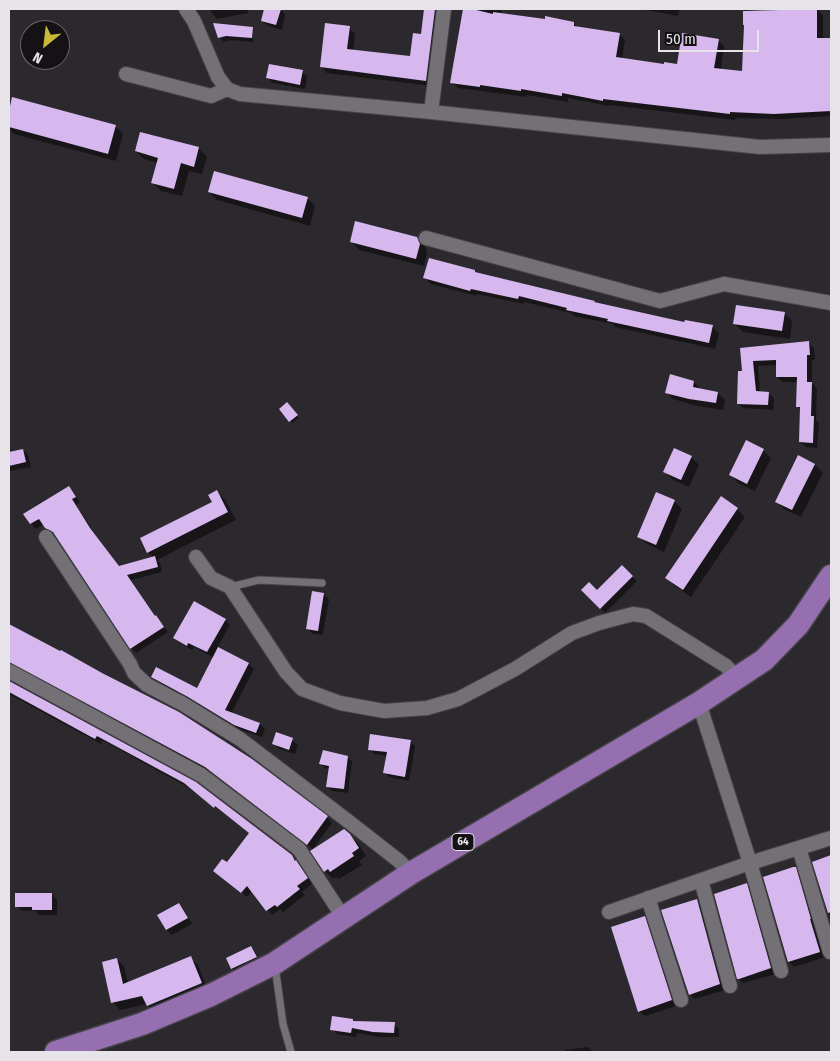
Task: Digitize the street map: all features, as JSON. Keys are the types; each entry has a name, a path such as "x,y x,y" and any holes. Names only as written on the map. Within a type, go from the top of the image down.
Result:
{"main road":[{"name":"64","path":"56,1052 142,1024 211,995 275,963 411,873 699,703 764,660 798,625 831,576"}],"street":[{"path":"186,9 194,21 218,77 228,89 240,94 760,147 831,145"},
{"path":"431,112 444,9"},
{"path":"126,74 211,96 228,89"},
{"path":"426,238 660,301 724,284 831,303"},
{"path":"46,537 130,664 134,673 147,685 183,704 240,739 399,861 411,873"},
{"path":"196,557 211,578 230,587 286,672 302,689 340,702 384,711 427,708 458,699 515,669 572,634 599,622 633,614 646,616 726,666 737,678"},
{"path":"9,671 201,775 299,849 343,917"},
{"path":"699,703 750,863 780,971"},
{"path":"609,912 750,863 831,838"},
{"path":"799,848 830,952"},
{"path":"701,880 730,986"},
{"path":"648,898 682,1000"}],"lane":[{"path":"230,587 259,580 322,582"},
{"path":"275,963 283,1024 291,1052"}],"building":[{"path":"264,9 281,9 276,25 261,21"},
{"path":"424,9 435,9 426,81 320,67 325,23 350,26 347,49 410,56 413,33 421,34"},
{"path":"463,9 545,19 545,16 574,22 574,26 620,33 616,57 664,64 664,62 677,64 682,33 719,39 714,68 742,71 743,11 817,9 817,38 831,38 831,111 774,114 730,112 730,114 603,99 603,101 562,93 562,96 521,89 521,91 450,83"},
{"path":"213,23 253,27 252,38 226,36 218,38"},
{"path":"269,64 303,70 300,85 266,78"},
{"path":"12,97 116,125 108,154 9,127 9,111"},
{"path":"140,132 199,147 194,167 181,163 174,189 151,183 158,158 135,151"},
{"path":"214,171 308,197 302,218 208,192"},
{"path":"355,221 417,237 420,244 416,259 350,242"},
{"path":"429,258 475,270 475,272 594,302 684,322 685,320 713,325 709,343 607,321 608,319 566,310 567,308 519,296 518,299 471,289 470,291 423,278"},
{"path":"736,305 785,312 782,331 733,324"},
{"path":"809,341 810,355 807,355 807,382 812,382 811,416 814,416 813,443 799,442 800,407 796,407 797,377 776,377 776,360 753,361 756,391 769,392 768,405 737,404 738,371 742,371 740,348"},
{"path":"670,374 694,381 693,387 718,392 716,403 665,393"},
{"path":"287,402 298,415 289,422 279,409"},
{"path":"746,440 764,449 747,484 729,475"},
{"path":"674,448 692,456 681,480 663,472"},
{"path":"23,449 26,462 9,466 9,452"},
{"path":"798,455 815,464 792,510 775,502"},
{"path":"69,486 76,497 72,499 90,528 119,566 155,556 158,567 127,575 164,627 130,649 53,532 45,528 39,519 30,524 23,514"},
{"path":"217,490 228,512 147,553 140,538 212,502 208,495"},
{"path":"656,492 675,500 656,545 637,537"},
{"path":"721,496 738,508 683,590 665,578"},
{"path":"622,565 633,576 600,609 581,590 589,582 597,590"},
{"path":"312,591 324,593 318,631 306,629"},
{"path":"194,601 226,619 207,652 188,643 187,646 173,638"},
{"path":"9,624 179,712 252,759 328,816 307,845 205,767 9,662"},
{"path":"218,647 249,663 225,710 260,723 256,733 234,725 151,677 156,667 197,688"},
{"path":"9,681 196,782 292,855 308,878 297,886 300,889 277,907 275,905 266,911 247,886 241,893 213,871 222,859 227,862 249,833 215,806 214,808 184,783 97,736 95,739 9,692"},
{"path":"276,732 293,738 289,750 272,744"},
{"path":"370,734 411,740 405,777 383,773 387,752 368,750"},
{"path":"323,750 348,756 344,789 326,787 329,766 319,764"},
{"path":"344,829 350,834 359,848 352,853 354,856 330,872 328,869 324,872 310,851"},
{"path":"831,855 831,912 828,913 812,862"},
{"path":"796,867 820,952 788,962 763,877"},
{"path":"747,883 771,968 737,979 714,894"},
{"path":"15,893 52,893 52,910 32,910 32,907 15,907"},
{"path":"697,899 720,984 689,995 661,910"},
{"path":"179,903 188,918 166,930 157,915"},
{"path":"645,916 672,1000 638,1012 611,927"},
{"path":"251,946 257,957 231,969 226,958"},
{"path":"191,956 202,983 147,1006 142,996 111,1003 102,962 117,958 123,984"},
{"path":"332,1016 353,1019 353,1021 395,1022 394,1033 352,1028 351,1033 330,1030"}]}
